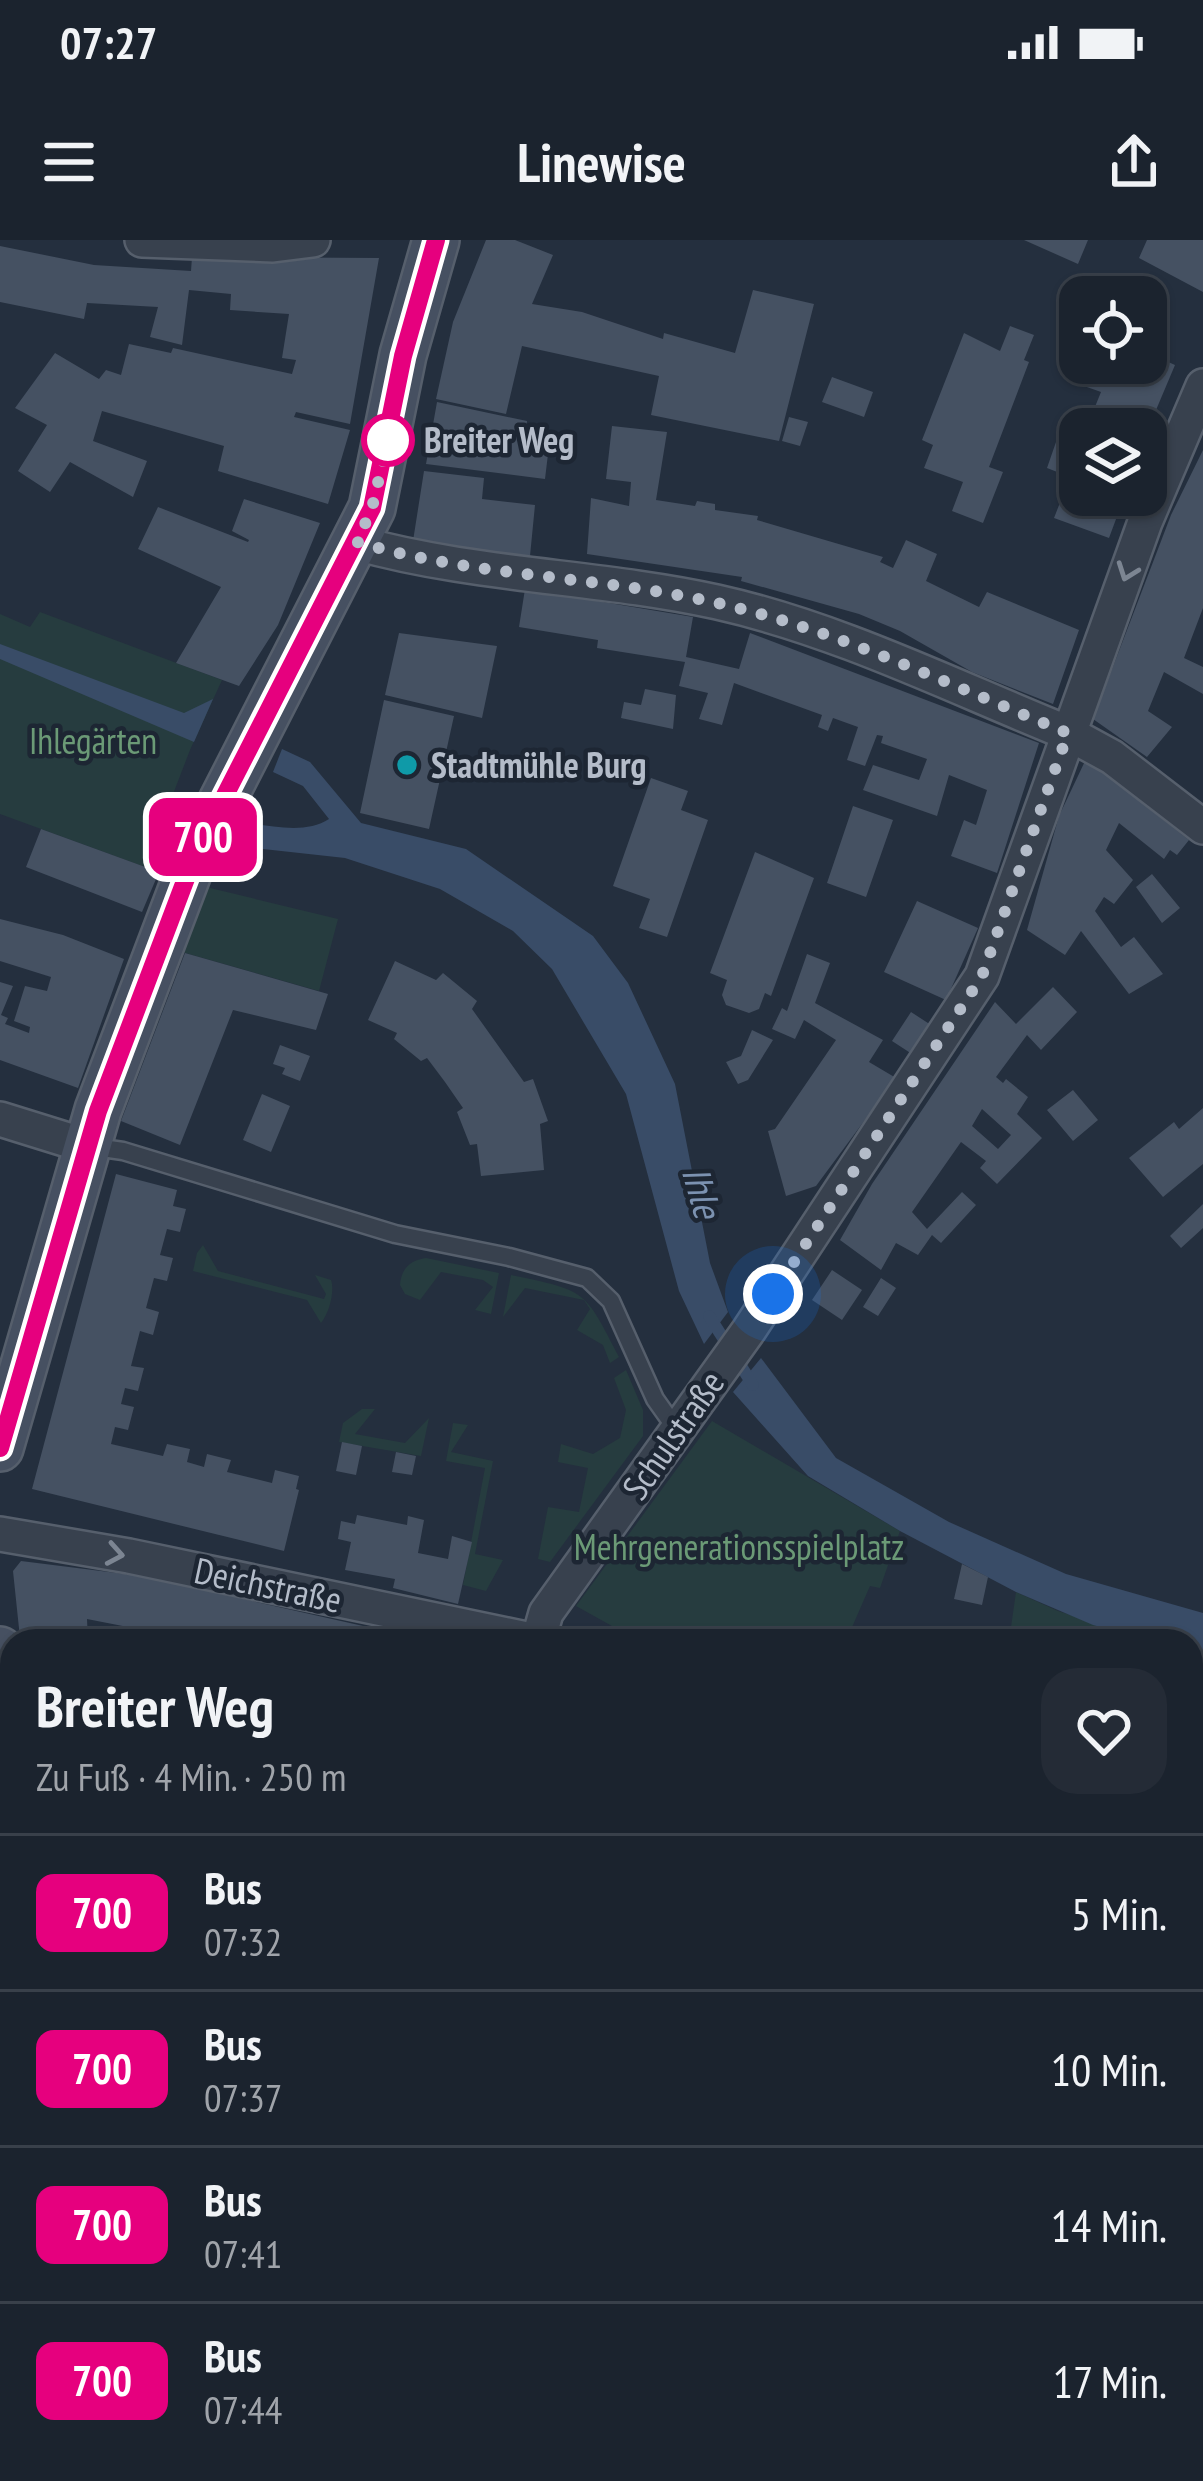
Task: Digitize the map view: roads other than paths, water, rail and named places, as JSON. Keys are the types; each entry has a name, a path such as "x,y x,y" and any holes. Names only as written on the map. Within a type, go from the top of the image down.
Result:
{"street":[{"path":"142,240 272,245 313,240"},
{"path":"0,1448 87,1146 196,852 372,508 430,241"},
{"name":"Schulstraße","path":"541,1629 546,1613 748,1330 982,976 1145,522 1203,386"},
{"path":"357,542 411,558 688,596 765,615 1068,733 1112,757 1203,827"},
{"path":"0,1119 87,1146"},
{"name":"Deichstraße","path":"0,1534 479,1629"}],"lane":[{"path":"87,1146 123,1151 395,1234 586,1278 611,1301 655,1399 677,1430"}],"water":[{"path":"0,644 184,713 213,699 194,742 0,659"},
{"path":"282,749 310,762 361,823 466,849 593,936 628,983 675,1084 710,1263 728,1312 704,1344 679,1291 626,1094 552,969 513,931 440,889 345,858 245,847 253,824 302,828 329,819 303,786 273,772"},
{"path":"761,1358 836,1458 949,1522 1066,1574 1203,1613 1203,1629 1108,1629 1016,1592 808,1476 733,1392"}],"waterway":[{"name":"Ihle","path":"709,1316 753,1385"}],"place":[{"name":"Breiter Weg","path":"388,440"},
{"name":"Stadtmühle Burg","path":"407,765"}],"park label":[{"name":"Ihlegärten","path":"93,741"},
{"name":"Mehrgenerationsspielplatz","path":"739,1547"}]}
